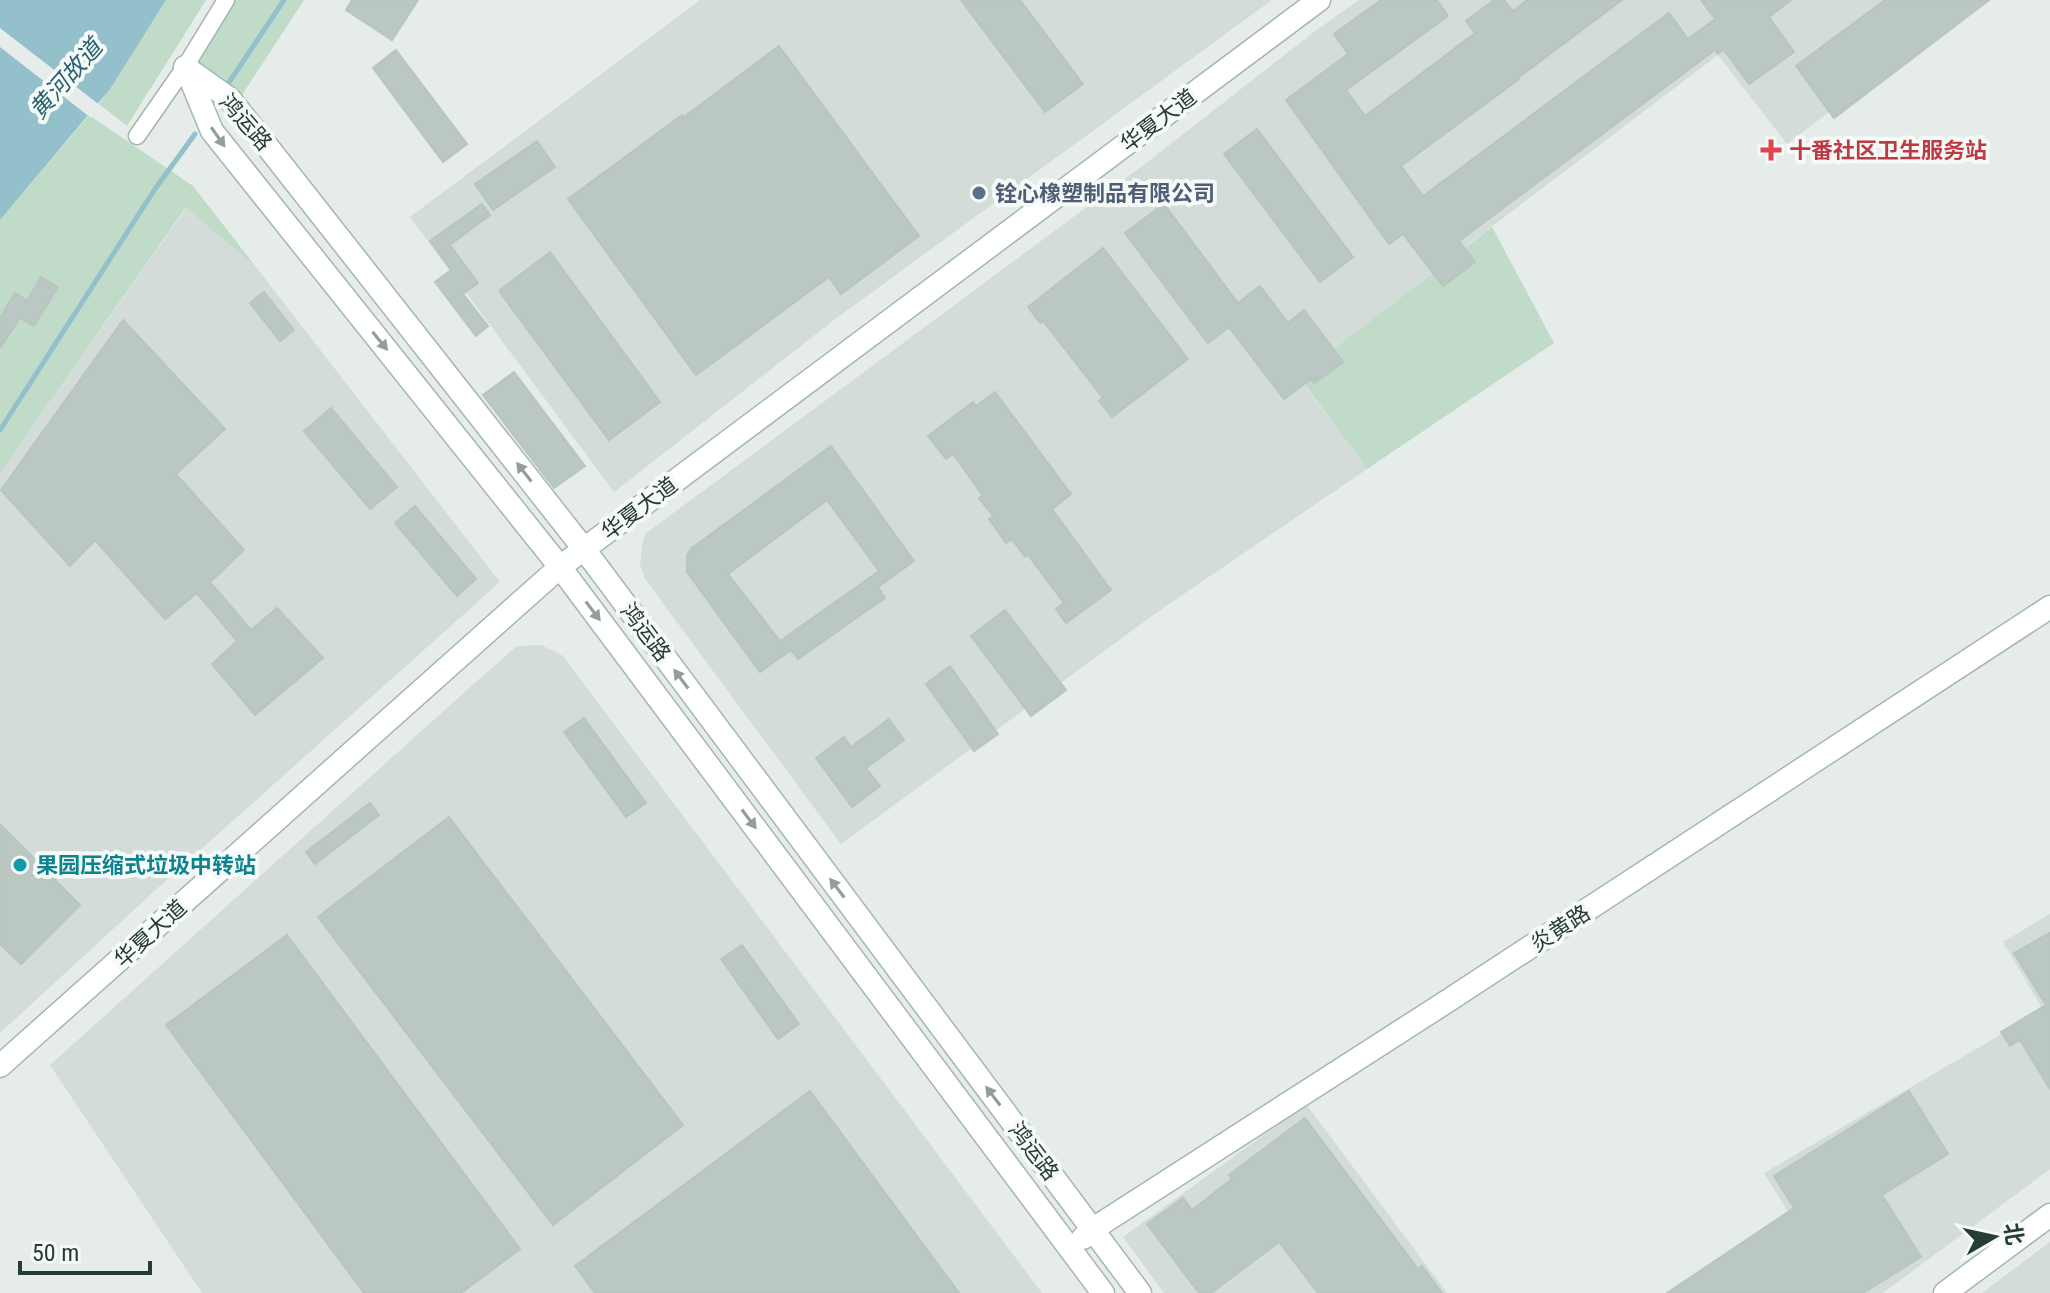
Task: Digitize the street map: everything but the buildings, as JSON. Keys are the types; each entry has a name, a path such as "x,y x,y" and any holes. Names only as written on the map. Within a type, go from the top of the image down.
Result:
{"street":[{"path":"137,136 226,0"},
{"name":"华夏大道","path":"0,1066 560,567 1319,0"},
{"name":"鸿运路","path":"185,67 230,99 584,549 1140,1293"},
{"name":"鸿运路","path":"185,67 212,131 560,567 1103,1293"},
{"name":"炎黄路","path":"1072,1251 1093,1229 2050,607"},
{"path":"1945,1293 2050,1215"}],"shaded area":[{"path":"700,0 1272,0 834,320 614,492 410,217"},
{"path":"1359,0 1975,0 1787,144 1718,55 1299,377 1367,469 1156,613 841,844 645,579 640,564 645,534 1145,164"},
{"path":"187,207 256,267 500,582 0,1033 0,473"},
{"path":"541,645 563,656 1042,1293 202,1293 50,1065 517,646"},
{"path":"2050,914 2050,1169 1883,1293 1668,1293 1788,1212 1764,1173 2043,1010 2003,942"},
{"path":"1306,1104 1447,1293 1164,1293 1123,1237"},
{"path":"2050,1242 2050,1293 1982,1293"}],"green space":[{"path":"166,0 206,0 127,126 99,104"},
{"path":"235,0 304,0 242,95 195,64"},
{"path":"89,115 193,186 256,267 186,207 0,473 0,220"},
{"path":"1492,227 1554,343 1367,469 1299,376"}],"water":[{"name":"黄河故道","path":"0,0 166,0 110,89 0,220"}],"pier":[{"path":"0,28 101,106 91,118 0,47"}],"waterway":[{"path":"228,84 284,0"},
{"path":"0,430 155,189 195,134"}],"place":[{"name":"十番社区卫生服务站","path":"1771,150"},
{"name":"铨心橡塑制品有限公司","path":"979,193"},
{"name":"果园压缩式垃圾中转站","path":"20,865"}]}
